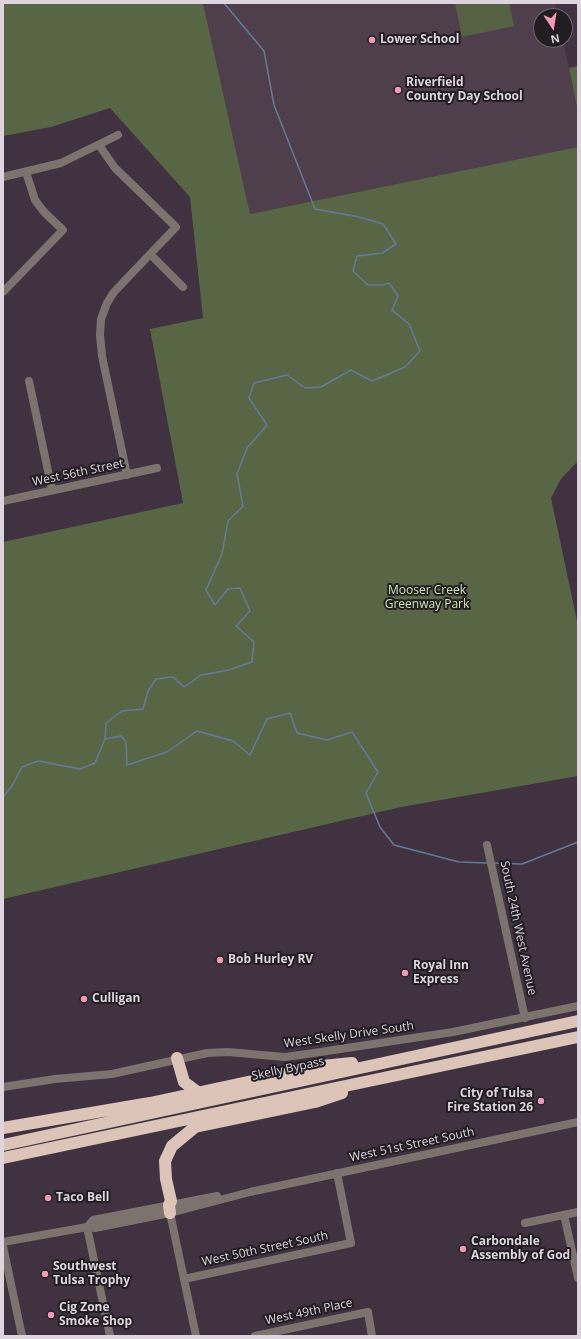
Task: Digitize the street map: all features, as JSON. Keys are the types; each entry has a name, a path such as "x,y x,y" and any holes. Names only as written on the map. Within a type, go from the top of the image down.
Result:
{"highway":[{"name":"Skelly Bypass","path":"3,1145 578,1021"},
{"path":"3,1158 578,1036"},
{"path":"177,1058 184,1082 199,1093"},
{"path":"3,1128 199,1093 322,1066 409,1058"},
{"path":"170,1209 171,1201 166,1178 165,1162 172,1146 195,1127 315,1102 412,1071"}],"street":[{"path":"3,177 61,163 118,135"},
{"path":"99,145 115,168 176,228 110,297 100,327 102,356 127,475"},
{"path":"3,292 63,230 44,212 35,200 26,172"},
{"path":"150,254 183,287"},
{"path":"29,380 52,490"},
{"name":"West 56th Street","path":"3,501 157,468"},
{"name":"South 24th West Avenue","path":"487,845 525,1018"},
{"name":"West Skelly Drive South","path":"3,1088 55,1078 112,1074 177,1058 212,1052 285,1057 445,1033 525,1018 578,1006"},
{"name":"West 51st Street South","path":"3,1242 86,1227 95,1228 170,1209 578,1122"},
{"name":"West 50th Street South","path":"184,1279 351,1243 338,1173"},
{"path":"170,1209 196,1336"},
{"path":"525,1223 578,1212"},
{"path":"564,1215 578,1278"},
{"path":"86,1227 110,1336"},
{"path":"3,1246 22,1336"},
{"name":"West 49th Place","path":"255,1336 368,1312 372,1336"}],"shaded area":[{"name":"Riverfield Country Day School","path":"203,3 555,3 556,8 533,8 533,48 565,48 578,112 578,147 250,214"}],"green space":[{"name":"Mooser Creek Greenway Park","path":"3,3 203,3 250,214 578,147 578,461 561,479 551,498 578,626 578,776 401,807 3,899 3,542 183,503 150,329 203,318 190,197 110,108 51,127 3,136"},
{"path":"455,3 509,3 514,26 462,37"},
{"path":"578,66 578,112 569,68"}],"waterway":[{"path":"3,797 12,786 22,767 38,761 80,769 95,763 105,739 106,723 122,711 143,709 148,691 156,679 173,677 184,687 201,675 229,670 252,662 254,642 236,626 250,611 240,588 228,589 215,605 206,590 222,554 228,521 243,506 237,474 247,448 267,425 249,398 254,383 287,375 305,388 321,387 351,370 372,381 405,367 420,351 409,324 392,310 398,296 389,283 383,285 368,285 353,271 357,256 382,253 396,244 383,224 359,217 315,209 274,105 264,51 224,3"},
{"path":"105,739 121,736 126,742 127,765 167,752 197,731 233,741 250,755 267,719 290,713 297,733 327,740 352,732 378,772 366,793 380,827 394,845 459,862 488,863"},
{"path":"494,863 522,864 578,842"}],"place":[{"name":"Lower School","path":"372,40"},
{"name":"Riverfield Country Day School","path":"398,90"},
{"name":"Bob Hurley RV","path":"220,960"},
{"name":"Royal Inn Express","path":"405,973"},
{"name":"Culligan","path":"84,999"},
{"name":"City of Tulsa Fire Station 26","path":"541,1101"},
{"name":"Taco Bell","path":"48,1198"},
{"name":"Carbondale Assembly of God","path":"463,1249"},
{"name":"Southwest Tulsa Trophy","path":"45,1274"},
{"name":"Cig Zone Smoke Shop","path":"51,1315"}]}
